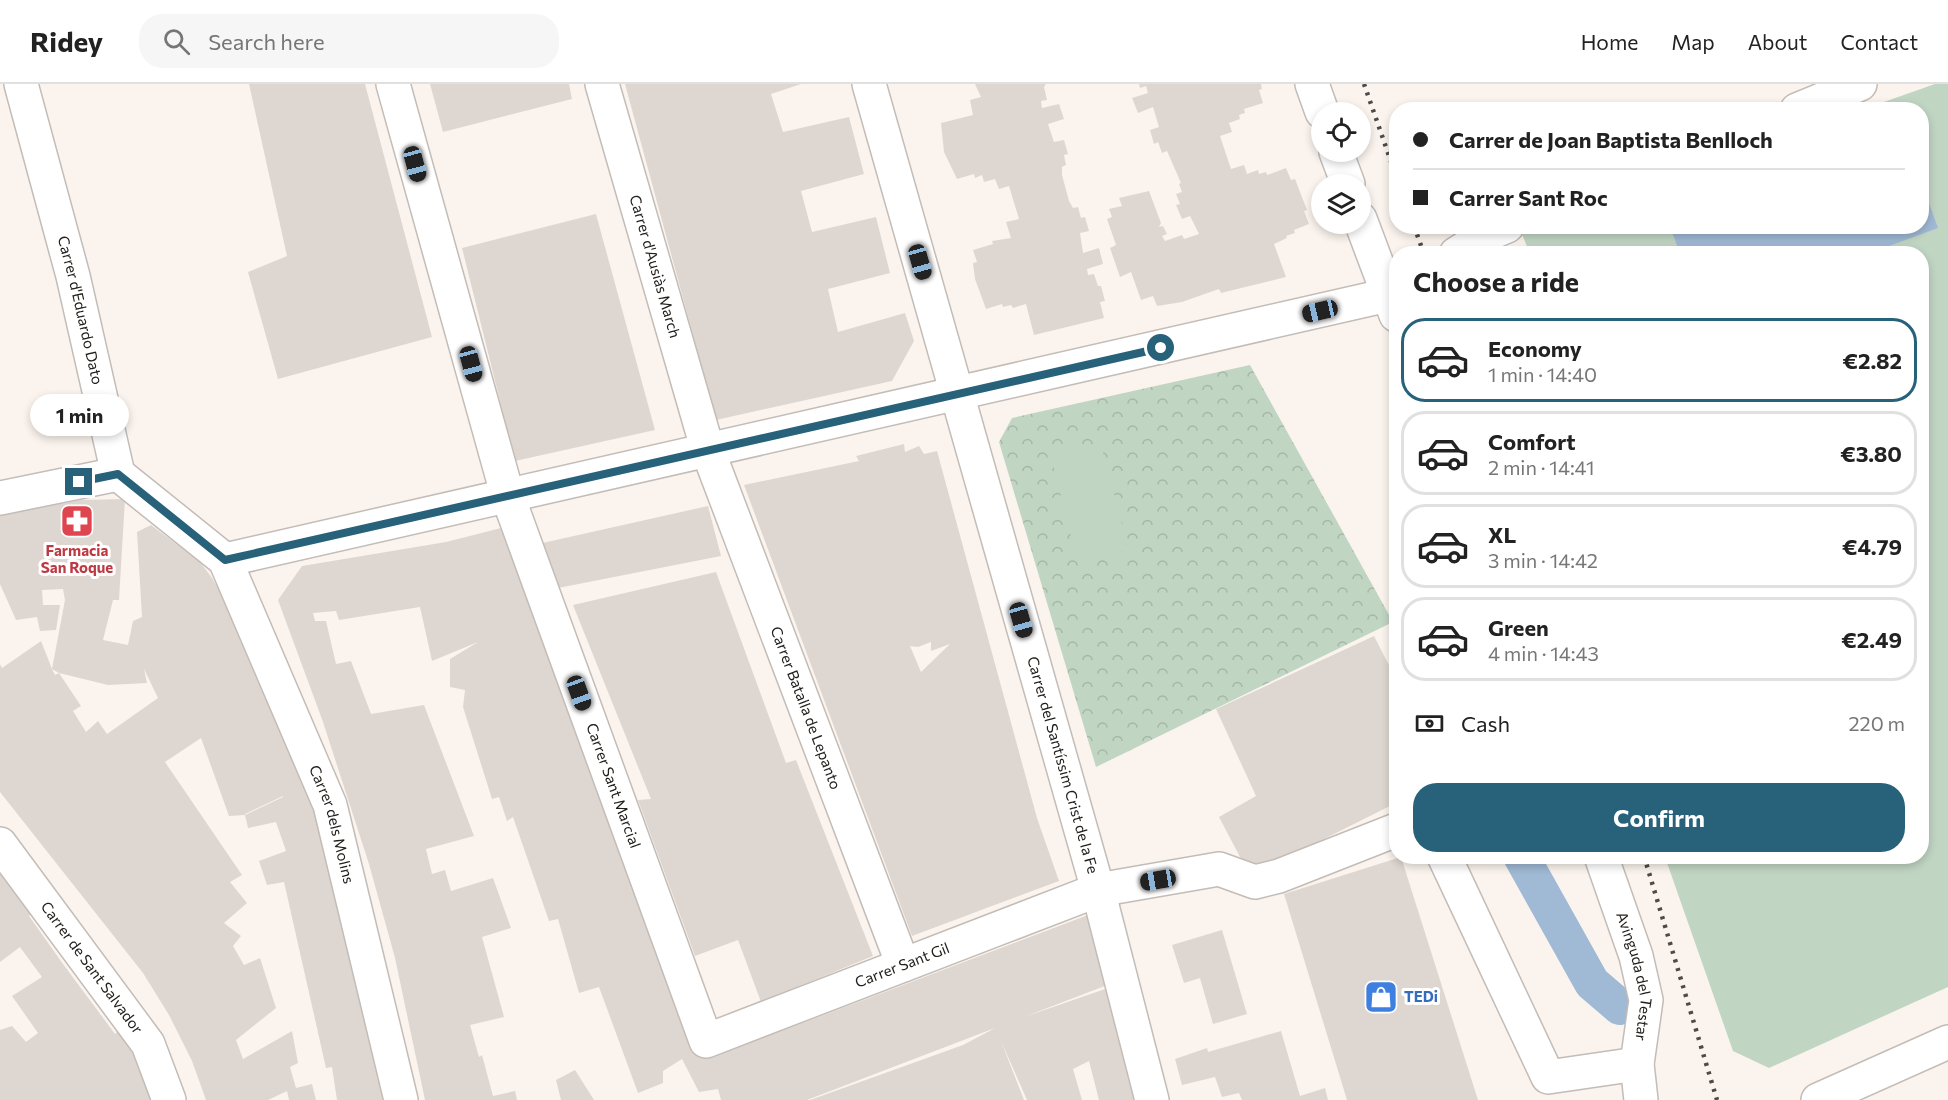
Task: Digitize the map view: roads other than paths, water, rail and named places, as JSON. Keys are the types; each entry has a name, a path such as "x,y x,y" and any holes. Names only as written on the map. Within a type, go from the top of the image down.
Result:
{"street":[{"name":"Carrer d'Eduardo Dato","path":"21,84 74,276 118,474"},
{"name":"Carrer Sant Marcial","path":"393,84 508,496 706,1041"},
{"name":"Carrer d'Ausiàs March","path":"602,84 708,451"},
{"name":"Carrer del Santíssim Crist de la Fe","path":"869,84 1098,890 1152,1100"},
{"path":"1312,84 1318,102"},
{"path":"1816,102 1860,84"},
{"path":"1366,234 1389,288"},
{"path":"1476,246 1495,238"},
{"path":"0,498 118,474 225,560 957,395 1389,301"},
{"name":"Carrer Batalla de Lepanto","path":"708,451 903,965"},
{"name":"Carrer dels Molins","path":"225,560 330,805 401,1100"},
{"name":"Carrer Sant Gil","path":"706,1041 1098,890 1219,869 1256,882 1279,876 1389,833"},
{"name":"Carrer de Sant Salvador","path":"0,844 148,1044 169,1100"},
{"path":"1448,864 1548,1077 1637,1064"},
{"name":"Avinguda del Testar","path":"1603,864 1636,956 1646,1000 1637,1064 1641,1100"},
{"path":"1818,1100 1948,1042"}],"water":[{"path":"1929,203 1938,228 1929,231"},
{"path":"1673,234 1922,234 1889,246 1677,246"}],"waterway":[{"path":"1525,864 1592,983 1620,1007"}],"railway":[{"path":"1364,84 1389,156"},
{"path":"1417,234 1421,246"},
{"path":"1646,864 1717,1100"}],"place":[{"name":"Farmacia San Roque","path":"77,521"},
{"name":"TEDi","path":"1381,997"}]}
